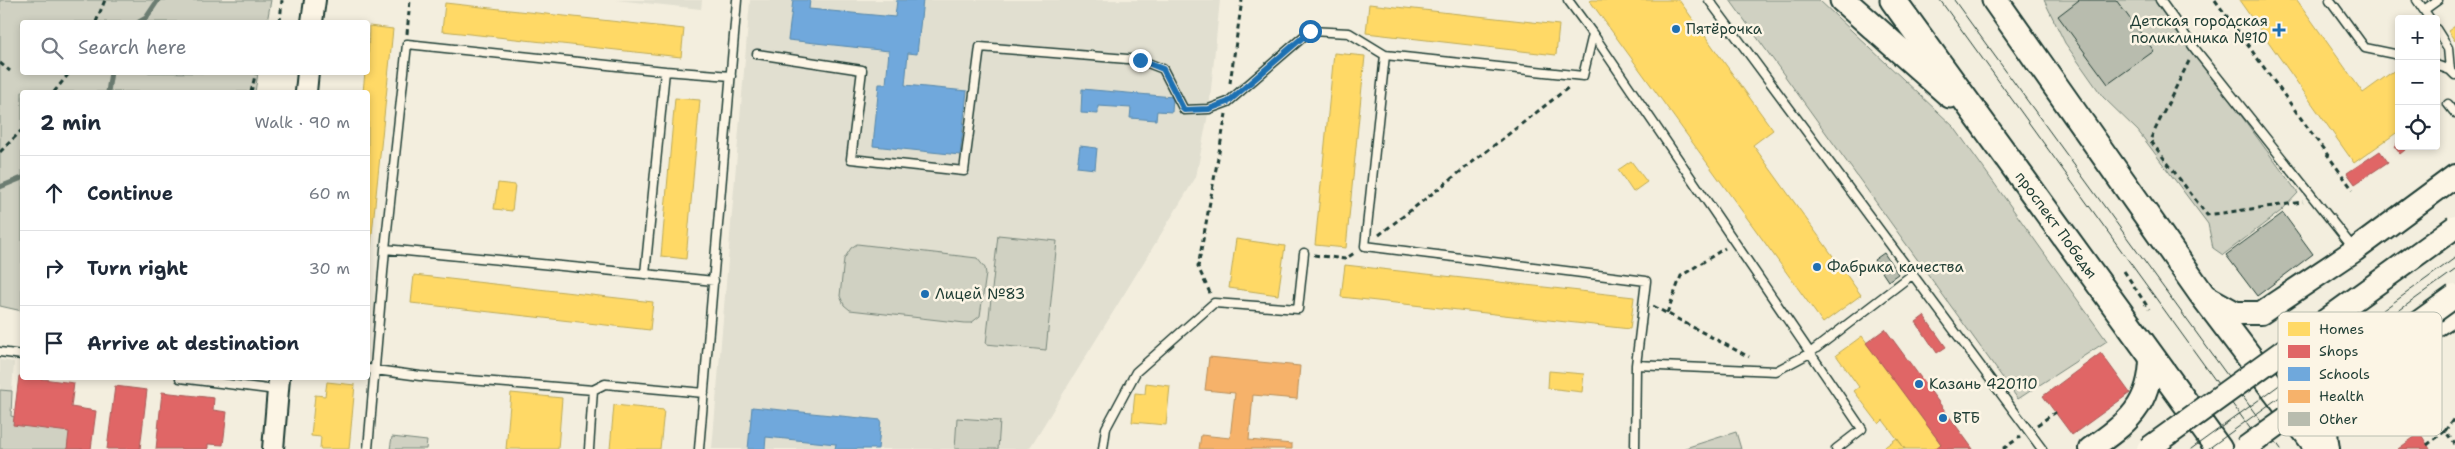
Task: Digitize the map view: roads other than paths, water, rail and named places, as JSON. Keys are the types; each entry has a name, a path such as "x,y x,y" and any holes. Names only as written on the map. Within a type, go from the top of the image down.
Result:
{"main road":[{"path":"1843,0 1985,126"},
{"name":"проспект Победы","path":"1893,0 2151,357 2220,449"},
{"path":"1994,0 2048,73 2201,293 2278,395"},
{"path":"2015,0 2048,73"},
{"path":"2201,293 2236,313 2261,313 2355,250 2455,176"},
{"path":"2337,312 2455,227"},
{"path":"2433,312 2455,296"},
{"path":"2442,322 2455,313"},
{"path":"2148,449 2278,355"},
{"path":"2090,449 2127,422 2138,407 2147,392 2151,374 2151,357"},
{"path":"2244,449 2278,424"},
{"path":"2309,436 2319,449"},
{"path":"2326,436 2328,449"}],"street":[{"path":"312,20 315,0"},
{"path":"306,90 308,75"},
{"path":"273,449 279,384"}],"lane":[{"path":"699,449 737,0"},
{"path":"1568,0 1862,429 1836,449"},
{"path":"1709,0 2042,449"},
{"path":"2160,0 2195,50 2355,250"},
{"path":"2330,0 2365,48 2395,54"},
{"path":"2417,0 2427,15"},
{"path":"2424,10 2438,0"},
{"path":"757,54 862,70 851,159 964,172 980,47 1140,60 1163,69 1184,110 1209,109 1228,102 1310,31 1349,33 1385,55 1583,76 1593,34"},
{"path":"2440,35 2448,48 2452,72"},
{"path":"368,449 371,370 386,249 406,44 731,76"},
{"path":"1385,55 1365,246 1646,281 1636,365 1635,449"},
{"path":"2440,67 2452,72"},
{"path":"644,274 665,71"},
{"path":"2448,104 2455,114"},
{"path":"386,249 714,282"},
{"path":"1103,449 1106,428 1136,372 1214,303 1298,309 1304,253"},
{"path":"1636,365 1776,371 1810,353 1913,274"},
{"path":"0,352 20,355"},
{"path":"371,370 420,376 594,390 605,384 704,393"},
{"path":"213,380 279,384"},
{"path":"589,449 594,390"}],"waterway":[{"path":"142,20 146,18 158,0"},
{"path":"108,90 111,75"},
{"path":"0,187 20,179"}],"tram line":[{"path":"1940,0 2265,449"},
{"path":"1954,0 2281,449"},
{"path":"2380,312 2455,258"},
{"path":"2397,312 2455,270"},
{"path":"2191,449 2278,386"},
{"path":"2208,449 2278,398"}],"place":[{"name":"Пятёрочка","path":"1676,29"},
{"name":"Детская городская поликлиника №10","path":"2279,30"},
{"name":"Фабрика качества","path":"1817,267"},
{"name":"Лицей №83","path":"925,294"},
{"name":"Казань 420110","path":"1919,384"},
{"name":"ВТБ","path":"1943,418"}]}
